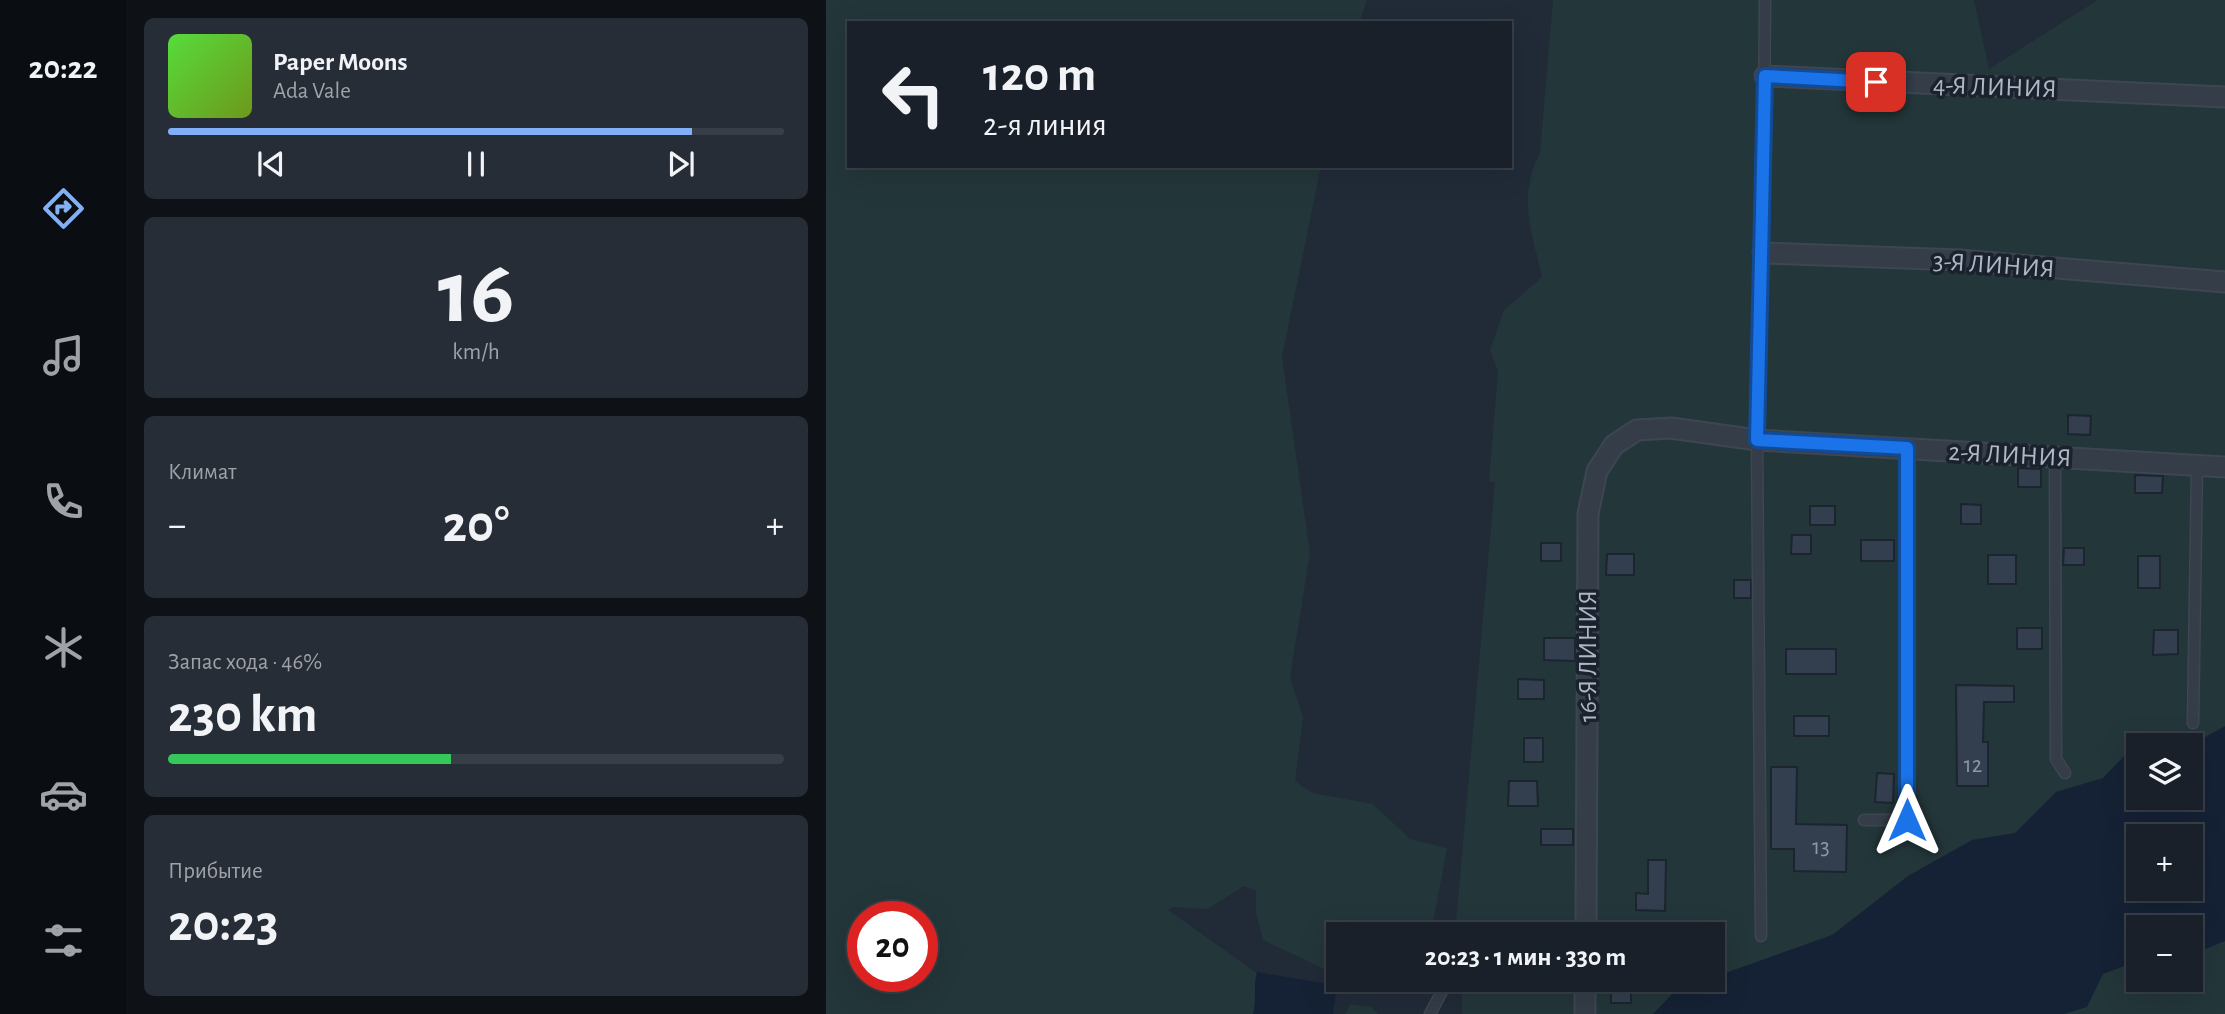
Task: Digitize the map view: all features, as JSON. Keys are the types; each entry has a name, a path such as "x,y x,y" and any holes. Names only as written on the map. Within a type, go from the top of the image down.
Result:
{"street":[{"name":"4-Я ЛИНИЯ","path":"1765,76 2225,97"},
{"name":"3-Я ЛИНИЯ","path":"1763,253 1959,260 2225,282"},
{"name":"2-Я ЛИНИЯ","path":"1671,428 1757,440 2225,467"},
{"name":"16-Я ЛИНИЯ","path":"1586,922 1588,514 1597,471 1614,445 1637,430 1671,428"},
{"path":"1585,992 1585,1014"}],"lane":[{"path":"1762,936 1757,440 1763,253 1765,0"},
{"path":"1907,448 1907,834"},
{"path":"2055,457 2056,759 2065,773"},
{"path":"2193,723 2197,466"},
{"path":"1864,820 1907,820"},
{"path":"1430,1014 1442,992"}],"shaded area":[{"path":"826,0 1367,0 1360,21 847,21 847,168 1321,168 1282,357 1310,553 1290,677 1303,717 1295,781 1312,793 1373,804 1410,839 1447,848 1433,922 1326,922 1326,970 1263,940 1256,913 1256,891 1244,886 1207,909 1173,907 1168,910 1314,1014 826,1014"},
{"path":"1553,0 1974,0 1989,69 2098,0 2225,0 2225,1014 1462,1014 1462,992 1725,992 1725,922 1456,922 1495,483 1489,481 1498,371 1490,350 1504,310 1542,277 1529,215 1529,184 1540,153"},
{"path":"1350,1004 1371,1007 1378,1014 1345,1014"}],"water":[{"path":"2225,726 2225,941 2203,950 2203,915 2126,915 2126,965 2103,974 2087,1007 2064,1014 1653,1014 1674,992 1725,992 1725,973 1832,935 1908,876 1972,840 2015,833 2056,792 2103,778 2126,754 2126,810 2203,810 2203,738"},
{"path":"1257,972 1323,983 1326,985 1326,992 1336,992 1333,1014 1253,1014"}],"building":[{"path":"2068,415 2091,416 2090,435 2068,434"},
{"path":"2018,468 2041,469 2041,487 2018,487"},
{"path":"2135,475 2163,476 2162,493 2135,493"},
{"path":"1961,504 1981,505 1981,524 1961,524"},
{"path":"1810,506 1835,506 1835,525 1810,525"},
{"path":"1792,535 1811,535 1811,554 1791,554"},
{"path":"1861,540 1894,540 1894,561 1861,561"},
{"path":"1541,543 1561,543 1561,561 1541,561"},
{"path":"2064,548 2084,548 2084,565 2063,565"},
{"path":"1607,554 1634,554 1634,575 1606,575"},
{"path":"1988,555 2016,555 2016,584 1988,584"},
{"path":"2138,556 2160,556 2160,588 2138,588"},
{"path":"1734,580 1751,580 1751,598 1734,598"},
{"path":"2017,628 2042,628 2042,649 2017,649"},
{"path":"2154,630 2178,630 2178,654 2153,655"},
{"path":"1544,638 1575,638 1575,661 1544,660"},
{"path":"1786,649 1836,649 1836,674 1786,674"},
{"path":"1518,679 1544,680 1544,699 1518,699"},
{"path":"1956,685 2014,686 2014,702 1984,702 1983,742 1988,742 1988,786 1957,786"},
{"path":"1794,716 1829,716 1829,736 1794,736"},
{"path":"1524,738 1543,738 1543,762 1524,762"},
{"path":"1771,767 1797,767 1796,824 1847,825 1846,872 1794,871 1794,849 1771,849"},
{"path":"1877,773 1894,774 1893,803 1875,802"},
{"path":"1509,781 1537,781 1538,806 1508,806"},
{"path":"1541,829 1573,829 1573,845 1541,845"},
{"path":"1648,860 1666,860 1665,911 1636,910 1636,893 1648,894"},
{"path":"1611,992 1631,992 1631,1003 1611,1003"}],"route":[{"path":"1876,82 1765,76 1757,440 1907,448 1907,820"}]}
